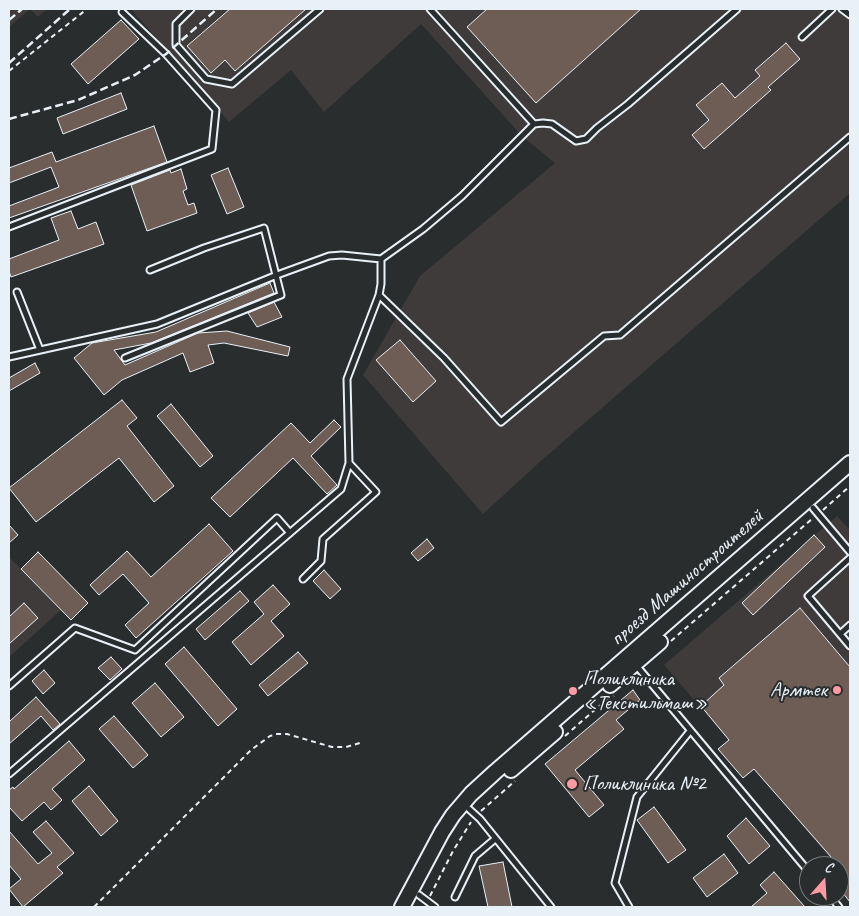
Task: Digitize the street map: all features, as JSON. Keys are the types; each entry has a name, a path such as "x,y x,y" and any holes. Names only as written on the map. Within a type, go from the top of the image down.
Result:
{"main road":[{"name":"проезд Машиностроителей","path":"416,901 445,844 469,809 632,660 810,505 850,464"},
{"name":"проезд Машиностроителей","path":"810,505 850,476"},
{"name":"проезд Машиностроителей","path":"402,907 442,832 453,815 471,794 495,772 632,660"}],"lane":[{"path":"191,9 176,24 176,45 206,79 232,84 320,9"},
{"path":"430,9 534,124"},
{"path":"9,357 157,324 329,256 342,255 381,259 423,229 462,196 534,124 552,124 576,141 586,139 596,128 650,86 737,9"},
{"path":"802,37 832,9"},
{"path":"842,9 850,14"},
{"path":"9,227 212,149 216,110 166,54 122,12"},
{"path":"379,295 444,358 501,422 604,336 620,335 850,137"},
{"path":"125,358 281,295 264,228 204,248 150,270"},
{"path":"9,774 341,489 349,463 347,379 379,295 381,259"},
{"path":"16,292 40,350"},
{"path":"303,579 321,561 323,539 376,492 349,463"},
{"path":"810,505 850,552"},
{"path":"9,686 75,628 135,650 277,518 290,533"},
{"path":"850,558 808,596 850,646"},
{"path":"840,634 850,625"},
{"path":"632,660 799,860"},
{"path":"629,907 615,883 637,797 690,731"},
{"path":"469,809 480,819 551,907"},
{"path":"455,897 475,856 495,839"},
{"path":"416,901 435,907"}],"path":[{"path":"9,71 87,9"},
{"path":"94,907 251,750 270,736 287,734 332,747 346,747 360,743"}],"shaded area":[{"path":"9,9 30,9 9,27"},
{"path":"30,9 47,9 38,17"},
{"path":"131,9 850,9 850,193 542,460 483,514 363,375 420,276 555,163 522,136 421,24 324,112 291,70 229,122"},
{"path":"837,516 848,528 850,526 850,881 849,856 828,856 664,665"},
{"path":"9,557 61,610 9,657"}],"building":[{"path":"230,9 306,9 235,71 225,60 211,73 187,46"},
{"path":"487,9 641,9 536,103 467,27"},
{"path":"121,20 139,39 88,84 71,64"},
{"path":"786,43 800,59 768,87 771,90 704,149 692,135 709,120 696,105 722,83 735,98 760,76 755,70"},
{"path":"121,93 127,109 63,134 57,118"},
{"path":"154,126 167,162 9,218 9,206 59,187 51,167 9,183 9,168 52,152 56,162"},
{"path":"228,168 244,207 227,214 211,175"},
{"path":"181,169 187,189 183,191 188,205 194,203 197,213 147,231 131,185 170,170 171,173"},
{"path":"71,211 78,229 96,222 104,244 11,277 9,259 59,240 51,218"},
{"path":"270,283 274,293 151,343 114,350 125,365 198,333 227,331 290,347 288,356 224,343 208,345 214,363 190,372 183,353 122,380 104,395 74,358 92,343 156,332"},
{"path":"274,302 282,317 257,327 248,313"},
{"path":"400,340 436,381 413,402 376,360"},
{"path":"35,363 40,373 9,391 9,378"},
{"path":"122,400 137,418 127,426 174,486 154,502 119,458 36,522 9,488"},
{"path":"171,404 213,456 200,467 157,416"},
{"path":"334,420 341,427 311,456 337,485 327,494 293,458 230,517 211,498 291,423 310,443"},
{"path":"209,524 233,551 136,638 125,625 149,603 123,574 99,595 90,585 127,551 151,577"},
{"path":"9,525 18,535 9,543"},
{"path":"814,535 825,547 753,615 742,603"},
{"path":"427,539 434,548 418,561 411,553"},
{"path":"38,552 88,603 71,620 21,569"},
{"path":"324,570 341,589 330,599 313,581"},
{"path":"273,585 290,604 271,621 284,636 251,665 232,642 264,614 254,602"},
{"path":"240,591 249,601 205,640 196,629"},
{"path":"24,603 38,618 9,644 9,617"},
{"path":"800,608 850,667 850,902 849,856 830,856 754,769 743,778 718,749 729,740 701,706 724,685 719,678"},
{"path":"184,647 237,709 218,726 165,664"},
{"path":"298,652 308,663 268,696 259,685"},
{"path":"111,657 122,669 110,680 98,668"},
{"path":"44,670 55,683 43,694 32,681"},
{"path":"155,683 184,717 161,737 132,703"},
{"path":"633,690 640,700 616,720 624,729 575,770 604,805 589,817 545,764"},
{"path":"36,697 60,724 53,730 41,716 9,744 9,722"},
{"path":"114,716 148,755 133,768 99,729"},
{"path":"69,741 85,760 52,789 62,800 51,810 44,802 22,821 9,807 9,790 13,787 14,789"},
{"path":"89,786 118,821 101,836 72,801"},
{"path":"654,807 686,850 668,863 637,820"},
{"path":"746,818 770,846 749,864 727,836"},
{"path":"46,821 74,853 57,867 63,873 23,907 9,889 21,879 9,865 9,831 38,864 52,853 33,832"},
{"path":"724,854 738,873 707,897 693,878"},
{"path":"503,862 512,907 488,907 479,866"},
{"path":"774,872 799,900 799,906 805,907 751,907 767,893 760,885"}],"railway":[{"path":"9,20 22,9"},
{"path":"9,63 70,9"},
{"path":"9,119 78,100 135,75 166,54 217,9"}],"place":[{"name":"Армтек","path":"837,690"},
{"name":"Поликлиника «Текстильмаш»","path":"573,691"},
{"name":"Поликлиника №2","path":"572,784"}]}
